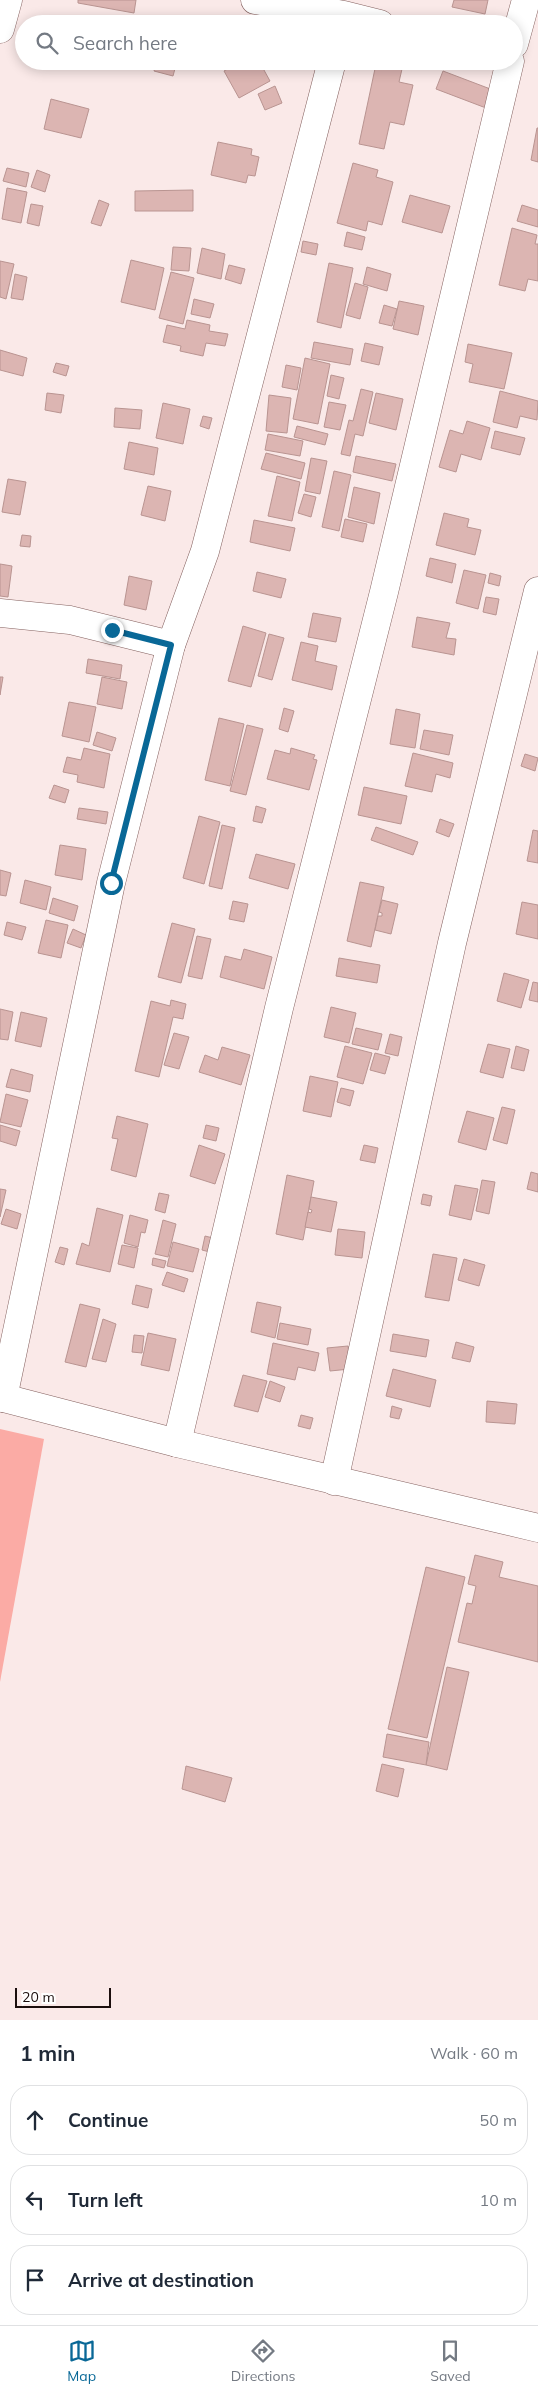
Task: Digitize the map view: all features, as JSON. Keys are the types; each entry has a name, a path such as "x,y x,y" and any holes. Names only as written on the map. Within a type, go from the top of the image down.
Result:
{"street":[{"path":"0,28 8,0"},
{"path":"255,0 344,13"},
{"path":"523,34 526,0"},
{"path":"330,70 205,551 171,645 111,883 2,1397 177,1443 538,1528"},
{"path":"177,1443 277,1017 384,592 508,70"},
{"path":"334,1481 452,943 538,591"},
{"path":"0,613 70,620 171,645"}],"shaded area":[{"path":"0,1429 44,1439 0,1682"}],"building":[{"path":"78,0 136,0 134,13 78,3"},
{"path":"454,0 488,0 485,14 452,7"},
{"path":"154,70 175,70 173,76"},
{"path":"264,70 270,81 239,98 224,71"},
{"path":"375,70 402,70 399,82 413,85 404,125 390,122 384,149 359,144"},
{"path":"443,71 493,90 486,108 436,89"},
{"path":"275,86 282,103 265,110 258,94"},
{"path":"51,99 89,109 81,138 44,129"},
{"path":"538,128 538,162 531,160"},
{"path":"218,142 252,149 251,155 259,157 255,176 248,175 246,183 211,175"},
{"path":"353,163 378,170 376,177 393,182 382,225 368,221 366,231 337,223"},
{"path":"7,168 29,173 26,187 3,181"},
{"path":"37,170 50,175 45,192 31,187"},
{"path":"7,188 27,192 21,223 2,219"},
{"path":"193,190 193,211 135,211 135,191"},
{"path":"410,195 450,206 442,233 402,222"},
{"path":"99,200 109,204 101,226 91,223"},
{"path":"31,204 43,206 39,226 27,223"},
{"path":"522,205 538,210 538,227 517,221"},
{"path":"512,228 537,235 535,244 538,244 538,281 528,279 525,291 499,285"},
{"path":"347,232 365,237 362,250 344,246"},
{"path":"303,241 318,244 316,255 301,252"},
{"path":"173,247 191,248 189,271 171,270"},
{"path":"202,248 225,254 221,279 197,273"},
{"path":"131,260 164,268 155,310 121,302"},
{"path":"0,261 14,264 6,299 0,297"},
{"path":"329,263 353,268 341,328 317,322"},
{"path":"229,265 245,269 241,284 225,279"},
{"path":"367,267 391,274 387,291 363,284"},
{"path":"171,272 194,278 183,324 159,318"},
{"path":"15,274 27,277 23,300 11,298"},
{"path":"355,283 368,287 360,319 346,315"},
{"path":"194,299 214,304 210,318 191,314"},
{"path":"399,301 424,306 418,335 393,329"},
{"path":"384,305 397,309 392,326 379,323"},
{"path":"187,320 210,325 209,331 228,334 225,346 206,343 203,356 180,351 181,346 163,342 167,325 185,329"},
{"path":"314,342 353,349 350,365 311,358"},
{"path":"365,343 383,347 379,365 361,361"},
{"path":"468,344 512,353 504,389 469,382 473,364 465,362"},
{"path":"0,350 27,358 23,376 0,370"},
{"path":"305,358 330,364 318,424 293,419"},
{"path":"56,363 69,366 66,376 53,372"},
{"path":"286,365 301,368 297,390 282,387"},
{"path":"331,375 344,378 339,399 327,396"},
{"path":"361,389 373,392 363,436 355,434 350,456 341,454 349,420 353,421"},
{"path":"500,391 538,401 537,420 520,416 517,428 493,422"},
{"path":"47,393 64,395 61,413 45,410"},
{"path":"376,393 403,399 396,430 369,423"},
{"path":"269,395 291,398 287,433 266,431"},
{"path":"329,402 346,405 340,430 324,427"},
{"path":"163,403 190,409 183,444 156,438"},
{"path":"115,408 142,410 140,429 114,427"},
{"path":"203,416 212,418 209,429 200,426"},
{"path":"467,421 490,428 481,460 461,454 456,472 439,467 450,430 463,434"},
{"path":"297,426 328,434 325,445 294,437"},
{"path":"495,431 525,438 520,455 491,448"},
{"path":"268,434 303,441 300,456 265,450"},
{"path":"129,442 158,448 154,475 124,469"},
{"path":"266,453 305,463 301,479 261,469"},
{"path":"356,456 396,464 392,481 353,472"},
{"path":"311,458 327,461 320,494 305,491"},
{"path":"334,471 351,475 339,531 322,527"},
{"path":"277,476 300,482 292,521 268,516"},
{"path":"8,479 26,482 20,515 2,512"},
{"path":"148,486 171,491 165,521 141,515"},
{"path":"354,487 380,493 374,524 348,517"},
{"path":"304,494 316,497 311,517 298,513"},
{"path":"444,513 469,519 467,527 481,530 475,555 436,545"},
{"path":"345,519 367,524 363,542 341,537"},
{"path":"254,520 295,528 290,551 250,542"},
{"path":"22,535 31,536 30,547 20,546"},
{"path":"430,558 456,564 452,583 426,576"},
{"path":"0,564 12,566 8,597 0,596"},
{"path":"464,570 486,575 478,609 456,603"},
{"path":"257,572 286,579 281,598 253,591"},
{"path":"490,573 501,576 499,586 488,583"},
{"path":"129,576 152,581 146,610 124,605"},
{"path":"486,597 499,599 496,615 483,612"},
{"path":"313,613 341,618 336,642 308,637"},
{"path":"417,617 450,623 446,638 456,639 454,655 412,647"},
{"path":"243,626 266,633 251,687 228,681"},
{"path":"269,634 284,638 272,680 258,676"},
{"path":"301,642 318,646 315,661 337,666 332,690 292,680"},
{"path":"88,659 122,665 120,679 86,673"},
{"path":"0,677 3,677 0,695"},
{"path":"102,677 127,682 122,709 97,704"},
{"path":"69,702 96,707 89,742 62,736"},
{"path":"284,708 294,711 288,732 279,729"},
{"path":"396,709 420,714 415,748 390,744"},
{"path":"219,718 244,724 230,786 205,780"},
{"path":"247,725 263,729 246,795 230,791"},
{"path":"424,730 453,735 449,755 420,749"},
{"path":"97,732 116,738 112,751 93,745"},
{"path":"84,748 110,754 104,788 77,782 78,775 63,772 67,757 81,760"},
{"path":"291,748 315,755 313,759 317,760 309,790 267,779 275,750 290,754"},
{"path":"413,753 453,763 450,778 436,774 432,792 405,786"},
{"path":"525,754 538,758 535,771 521,766"},
{"path":"54,785 69,790 65,803 49,798"},
{"path":"364,787 407,796 401,824 358,815"},
{"path":"256,806 266,809 262,823 253,821"},
{"path":"79,808 108,812 106,824 77,819"},
{"path":"199,816 220,822 204,884 183,878"},
{"path":"440,819 454,824 449,837 436,832"},
{"path":"222,825 235,828 222,889 209,886"},
{"path":"376,827 418,842 413,855 371,840"},
{"path":"533,830 538,831 538,863 527,861"},
{"path":"60,845 86,849 82,880 55,875"},
{"path":"256,854 295,864 288,889 249,878"},
{"path":"0,870 11,873 6,896 0,895"},
{"path":"25,880 51,887 46,910 20,903"},
{"path":"360,882 384,887 371,947 347,941"},
{"path":"53,898 78,906 74,921 49,913"},
{"path":"382,900 398,904 391,934 375,930 378,916 382,916 382,913 379,912"},
{"path":"233,901 248,904 244,922 229,919"},
{"path":"522,902 538,905 538,939 516,934"},
{"path":"46,920 68,925 61,958 38,953"},
{"path":"7,922 26,927 22,940 4,935"},
{"path":"172,923 195,929 181,983 158,977"},
{"path":"73,929 86,935 81,948 67,943"},
{"path":"197,936 211,939 202,979 188,976"},
{"path":"244,949 272,957 264,989 220,977 225,956 241,960"},
{"path":"339,958 380,965 377,983 336,976"},
{"path":"504,973 529,980 521,1008 497,1001"},
{"path":"533,982 538,983 538,1002 529,1000"},
{"path":"171,1000 186,1004 183,1019 173,1017 159,1077 135,1071 151,1001 170,1006"},
{"path":"331,1007 356,1013 349,1043 324,1037"},
{"path":"0,1009 13,1012 8,1040 0,1039"},
{"path":"21,1012 47,1018 41,1047 15,1041"},
{"path":"356,1028 382,1034 378,1050 352,1044"},
{"path":"174,1033 189,1037 179,1069 164,1065"},
{"path":"390,1034 402,1037 398,1056 385,1053"},
{"path":"488,1044 510,1049 503,1078 480,1072"},
{"path":"345,1046 372,1053 363,1084 337,1077"},
{"path":"516,1046 529,1050 524,1071 511,1068"},
{"path":"222,1047 250,1055 241,1085 199,1072 205,1055 218,1060"},
{"path":"375,1053 390,1057 385,1074 370,1070"},
{"path":"11,1069 33,1075 30,1092 6,1087"},
{"path":"310,1076 338,1082 331,1117 303,1111"},
{"path":"341,1088 354,1091 350,1106 337,1102"},
{"path":"6,1094 28,1100 21,1127 0,1122"},
{"path":"502,1107 515,1110 507,1144 493,1140"},
{"path":"467,1111 494,1118 486,1150 458,1142"},
{"path":"117,1116 148,1124 136,1177 111,1170 118,1139 112,1138"},
{"path":"0,1125 20,1131 16,1146 0,1141"},
{"path":"206,1125 219,1128 216,1141 203,1138"},
{"path":"199,1145 225,1154 215,1184 190,1176"},
{"path":"364,1145 378,1148 375,1163 360,1160"},
{"path":"531,1172 538,1174 538,1192 527,1189"},
{"path":"287,1175 314,1181 303,1240 276,1234"},
{"path":"482,1180 495,1182 489,1214 476,1211"},
{"path":"455,1185 478,1189 471,1220 449,1215"},
{"path":"0,1189 6,1190 0,1217"},
{"path":"159,1193 169,1195 165,1213 155,1210"},
{"path":"423,1194 432,1196 430,1206 421,1204"},
{"path":"311,1197 337,1202 331,1232 305,1227 308,1212 311,1213 312,1210 309,1209"},
{"path":"97,1208 123,1215 110,1272 76,1264 82,1243 89,1246"},
{"path":"6,1209 21,1214 17,1229 1,1224"},
{"path":"130,1215 148,1220 145,1233 141,1232 138,1247 124,1243"},
{"path":"163,1220 176,1224 168,1257 155,1254"},
{"path":"338,1229 365,1232 362,1258 335,1255"},
{"path":"205,1236 221,1240 217,1254 202,1250"},
{"path":"173,1242 199,1249 193,1272 167,1266"},
{"path":"122,1245 138,1248 134,1268 118,1264"},
{"path":"60,1247 68,1249 64,1265 55,1262"},
{"path":"433,1254 457,1258 449,1301 425,1297"},
{"path":"153,1258 166,1261 164,1268 152,1265"},
{"path":"464,1259 485,1265 479,1286 458,1280"},
{"path":"167,1272 188,1279 184,1292 162,1285"},
{"path":"136,1285 152,1289 148,1308 132,1304"},
{"path":"257,1302 281,1307 275,1338 251,1332"},
{"path":"80,1304 100,1309 86,1367 65,1362"},
{"path":"103,1319 116,1324 106,1362 92,1359"},
{"path":"280,1323 311,1329 308,1345 277,1339"},
{"path":"148,1333 176,1339 169,1371 141,1365"},
{"path":"393,1334 429,1340 426,1357 390,1351"},
{"path":"134,1335 144,1336 142,1353 132,1352"},
{"path":"456,1342 474,1347 470,1362 452,1358"},
{"path":"273,1343 319,1353 315,1371 298,1367 295,1380 267,1374"},
{"path":"348,1346 350,1369 330,1371 327,1348"},
{"path":"393,1369 436,1380 430,1407 386,1396"},
{"path":"243,1375 267,1381 258,1412 234,1406"},
{"path":"270,1381 285,1387 280,1402 265,1397"},
{"path":"487,1401 517,1404 515,1424 486,1422"},
{"path":"392,1406 402,1409 399,1419 390,1417"},
{"path":"301,1415 313,1418 310,1429 298,1426"},
{"path":"475,1555 503,1562 499,1577 538,1586 538,1662 458,1642 467,1603 472,1604 476,1586 468,1584"},
{"path":"426,1567 465,1577 427,1738 388,1729"},
{"path":"447,1667 469,1672 447,1770 426,1765"},
{"path":"387,1734 429,1742 426,1765 383,1757"},
{"path":"382,1764 404,1769 398,1797 376,1791"},
{"path":"186,1766 232,1778 225,1802 182,1789"}],"route":[{"path":"111,883 171,645 112,630"}]}
